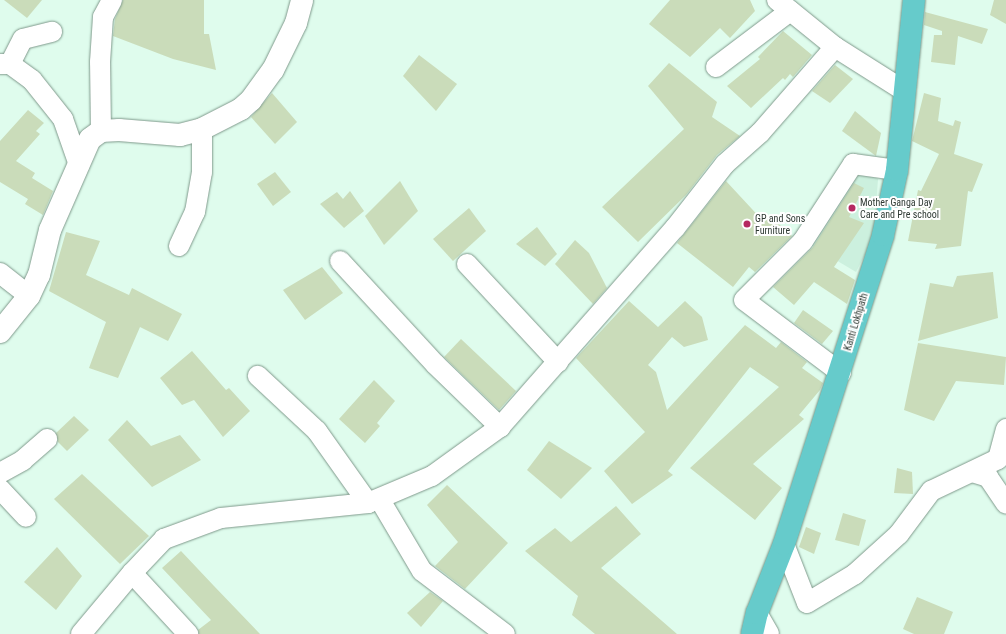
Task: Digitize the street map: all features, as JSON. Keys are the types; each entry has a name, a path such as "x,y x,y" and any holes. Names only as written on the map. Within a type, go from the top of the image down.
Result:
{"main road":[{"path":"0,332 29,296 39,275 50,230 90,139 101,131 119,130 180,136 202,129 241,109 251,100 273,70 296,23 302,0"},
{"name":"Kanti Lokhpath","path":"752,634 757,613 784,544 827,408 841,373 882,235 897,170 914,0"}],"street":[{"path":"101,131 100,62 103,17 112,0"},
{"path":"716,67 784,5 835,47 904,90"},
{"path":"52,32 23,39 5,64 32,80 63,119 79,165"},
{"path":"81,634 132,573 164,540 221,518 374,502 432,476 500,427 675,228 724,164 760,133 835,47"},
{"path":"179,246 195,212 202,172 202,129"},
{"path":"841,373 744,300 802,241 853,164 897,170"},
{"path":"340,261 435,364 500,427"},
{"path":"467,264 558,362"},
{"path":"0,273 29,296"},
{"path":"258,376 317,431 374,502 422,571 505,634"},
{"path":"784,544 807,603 855,574 898,534 931,491 998,459 1006,429"},
{"path":"0,473 23,460 47,439"},
{"path":"972,472 988,477 1006,504"},
{"path":"0,489 26,517"},
{"path":"132,573 188,634"},
{"path":"757,613 769,634"}],"shaded area":[{"name":"Mother Ganga Day Care and Pre school","path":"853,169 878,179 874,237 856,272 809,244"}],"building":[{"path":"4,0 42,0 27,18"},
{"path":"123,0 204,0 204,34 209,34 216,70 173,59 113,36 115,19"},
{"path":"670,0 750,0 755,11 730,38 720,28 690,57 649,24"},
{"path":"994,0 1006,0 1006,24 990,15"},
{"path":"925,12 988,29 982,44 958,36 955,65 931,62 934,35 942,35 942,31 924,25"},
{"path":"783,31 812,55 793,77 790,74 785,80 783,78 751,108 727,86 760,59 758,57"},
{"path":"419,55 457,84 436,111 403,76"},
{"path":"669,63 717,102 712,117 740,136 717,155 686,195 638,242 602,207 684,129 648,86"},
{"path":"835,65 853,79 830,103 812,91"},
{"path":"272,93 297,122 275,144 251,117"},
{"path":"924,93 941,98 938,121 953,126 955,120 961,122 954,154 983,164 972,192 968,191 961,246 935,249 937,244 908,241 918,190 921,191 939,154 912,141"},
{"path":"28,110 44,123 36,131 40,134 16,161 35,173 32,178 53,191 43,215 25,204 28,199 0,182 0,141"},
{"path":"855,111 881,133 876,156 842,131"},
{"path":"275,172 291,192 273,206 257,184"},
{"path":"400,181 418,211 384,245 365,216"},
{"path":"726,181 764,222 770,216 792,236 755,272 749,267 733,287 677,243"},
{"path":"854,183 864,188 849,217 864,223 834,267 855,280 847,304 814,282 794,305 773,287 813,247"},
{"path":"350,191 364,211 344,228 320,204 337,192 343,199"},
{"path":"469,208 486,231 453,261 433,239"},
{"path":"537,227 557,254 545,266 516,244"},
{"path":"66,232 100,241 86,275 129,295 132,288 182,314 168,341 140,327 118,378 89,368 106,322 49,291"},
{"path":"575,240 589,253 607,288 593,304 555,264"},
{"path":"322,267 343,293 305,320 283,290"},
{"path":"993,272 998,318 918,341 930,283 953,287 957,276"},
{"path":"629,301 658,327 685,301 702,317 708,340 684,347 672,337 648,365 656,372 667,410 745,325 776,348 781,342 807,362 802,368 823,383 820,390 799,415 804,419 753,464 782,488 755,520 690,468 779,387 750,367 668,471 673,475 632,504 604,471 645,432 576,358"},
{"path":"803,310 833,331 822,344 794,323"},
{"path":"461,339 516,391 499,410 444,357"},
{"path":"918,343 1006,357 1004,385 956,381 934,421 904,410"},
{"path":"192,351 226,390 229,388 250,411 223,437 194,400 182,405 160,378"},
{"path":"374,380 395,401 377,423 380,426 365,443 339,419"},
{"path":"74,416 89,430 67,451 58,442 56,433"},
{"path":"127,420 151,446 180,435 201,460 152,487 108,440"},
{"path":"549,441 592,468 561,499 527,470"},
{"path":"897,468 912,472 913,494 894,493"},
{"path":"82,474 149,536 120,564 54,499"},
{"path":"447,485 508,543 465,589 435,566 458,542 427,505"},
{"path":"616,506 641,534 601,568 677,634 595,634 572,615 578,596 525,551 555,528 571,542"},
{"path":"843,513 866,520 859,546 835,540"},
{"path":"806,527 821,533 814,554 799,547"},
{"path":"57,547 82,576 56,610 24,582"},
{"path":"181,551 260,634 199,634 198,630 211,620 162,568"},
{"path":"430,592 443,601 421,627 407,613"},
{"path":"917,597 953,612 944,634 914,634 903,629"}],"place":[{"name":"Mother Ganga Day Care and Pre school","path":"852,208"},
{"name":"GP and Sons Furniture","path":"747,224"}]}
